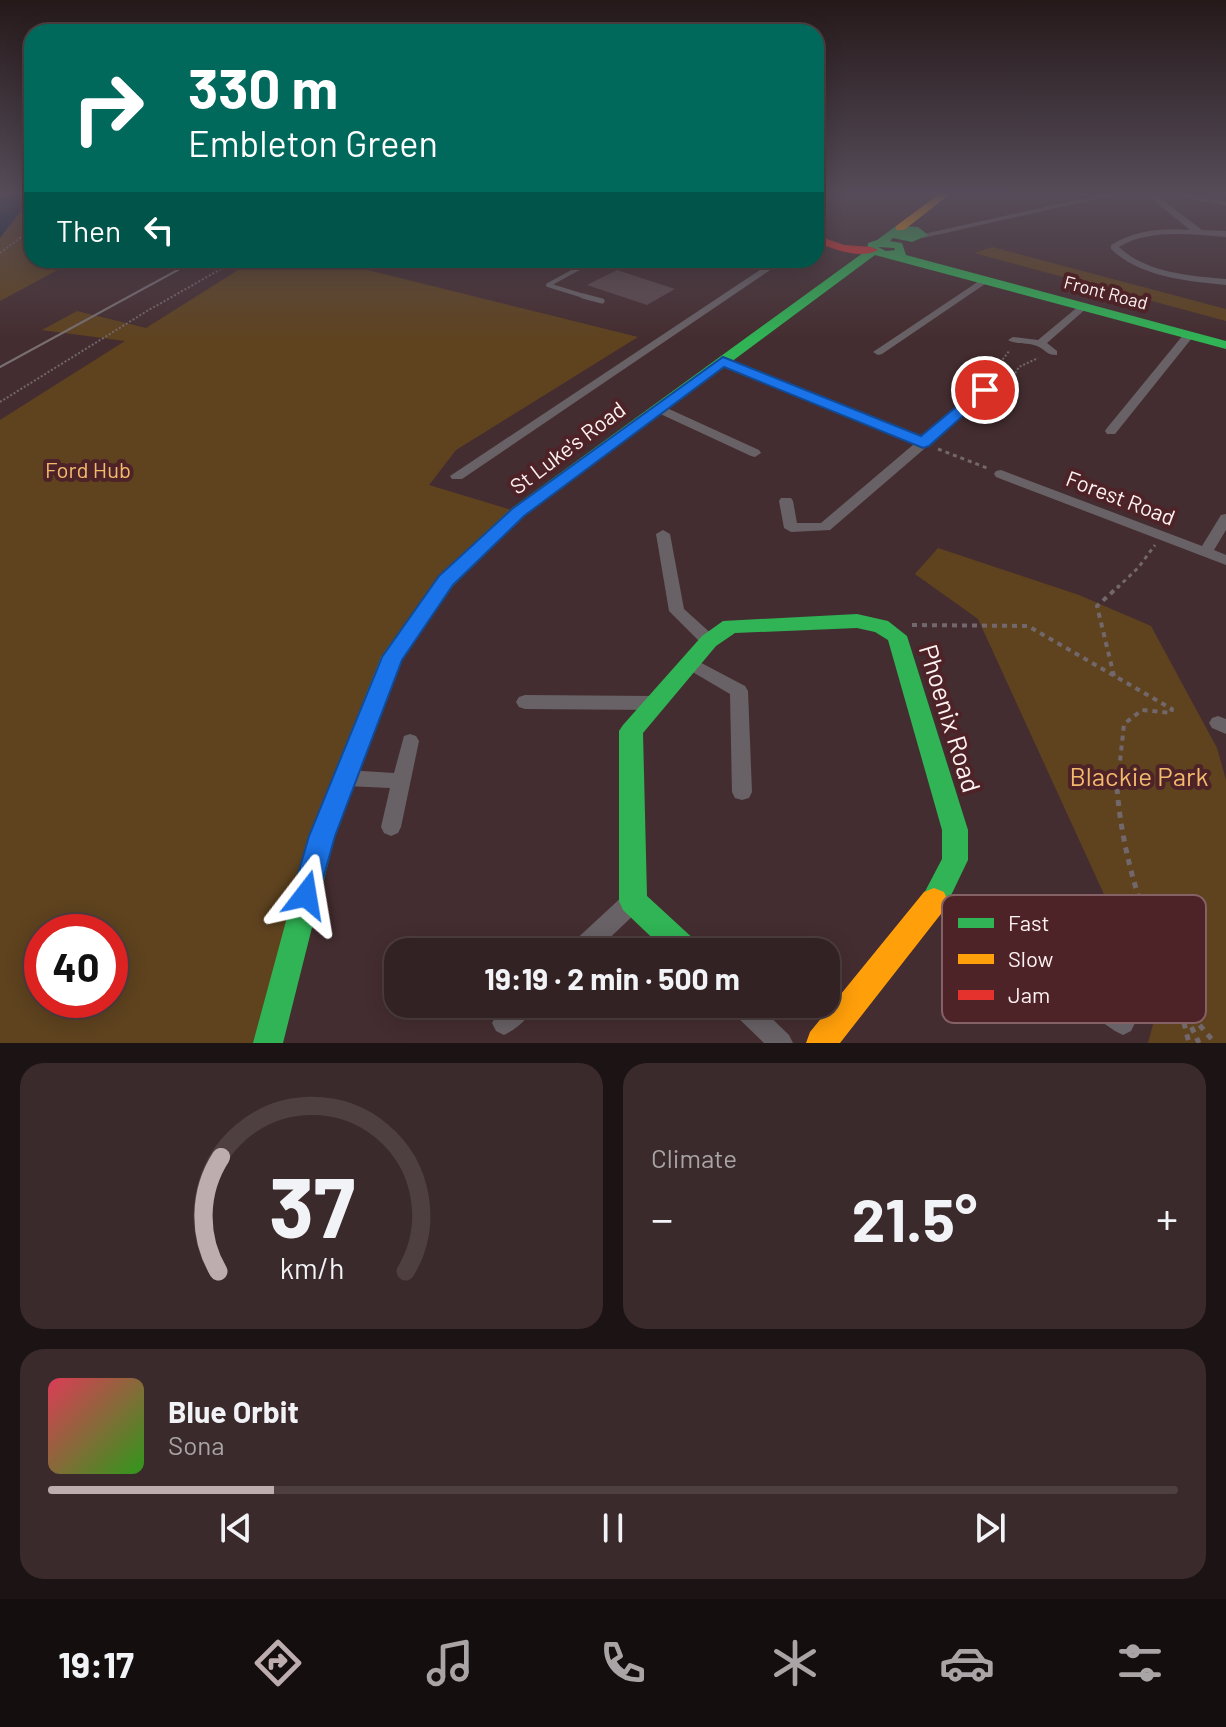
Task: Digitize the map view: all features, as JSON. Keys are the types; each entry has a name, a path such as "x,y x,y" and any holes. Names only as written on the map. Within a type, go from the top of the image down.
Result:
{"street":[{"name":"Front Road","path":"829,243 852,250 895,243 930,263 985,280 1226,345"},
{"name":"St Luke's Road","path":"268,1043 322,836 392,657 446,581 518,512 854,262 895,243"},
{"path":"1119,243 1114,247 1121,256 1142,266 1226,282"},
{"path":"457,476 769,268"},
{"path":"878,352 985,280"},
{"path":"1040,343 1083,307"},
{"path":"1111,431 1188,336"},
{"path":"1013,340 1040,343 1053,353"},
{"path":"723,361 923,443"},
{"path":"968,378 985,390 1011,391"},
{"path":"786,501 791,528 825,527 985,390"},
{"path":"658,408 755,453"},
{"name":"Forest Road","path":"1001,474 1226,560"},
{"path":"1206,552 1226,518"},
{"path":"663,534 677,611 709,641"},
{"path":"672,938 633,901 631,731 709,641 730,626 857,621 881,626"},
{"name":"Phoenix Road","path":"821,1043 937,897 955,860 955,830 897,636 881,626"},
{"path":"690,663 739,691 742,792"},
{"path":"525,702 655,703"},
{"path":"391,827 410,741"},
{"path":"346,778 400,781"},
{"path":"937,897 942,900"},
{"path":"594,938 633,901"},
{"path":"504,1023 509,1018"},
{"path":"755,1018 781,1043"}],"lane":[{"path":"578,268 548,285 602,301"}],"path":[{"path":"0,402 130,324 166,298 222,268"},
{"path":"968,378 1003,359 1013,340"},
{"path":"1011,391 1011,378 1019,367 1053,353"},
{"path":"923,443 1001,474"},
{"path":"1114,676 1097,606 1138,568 1162,536"},
{"path":"881,626 954,623 1028,626 1172,709 1171,713 1142,710 1124,724 1117,785 1129,870 1138,895"},
{"path":"1184,1023 1189,1043"},
{"path":"1189,1023 1199,1043"},
{"path":"1197,1023 1215,1043"}],"green space":[{"path":"0,243 24,243 24,268 61,268 0,301"},
{"path":"992,247 1226,309 1226,321 974,253"},
{"name":"Ford Hub","path":"241,268 359,268 638,337 456,450 429,485 518,512 446,581 392,657 268,1043 0,1043 0,420 125,341 42,330 77,311 146,328"},
{"name":"Blackie Park","path":"938,548 1079,595 1151,626 1217,748 1226,780 1226,1043 1148,1043 1153,1023 1206,1023 1206,895 1104,895 978,619 915,574"}],"building":[{"path":"617,270 675,289 647,305 587,285"}],"tram line":[{"path":"0,367 181,268"}],"traffic: fast":[{"path":"881,243 898,245 902,253 885,255 872,250 872,245 881,243"},
{"path":"268,1043 322,836 392,657 446,581 518,512 873,251"},
{"path":"894,255 1226,345"},
{"path":"672,938 633,901 631,731 709,641 730,626 857,621 881,626 897,636 955,830 955,860 934,901"}],"traffic: slow":[{"path":"821,1043 934,901"}],"traffic: jam":[{"path":"828,243 842,248 872,250"}],"route":[{"path":"306,895 322,836 392,657 446,581 518,512 723,361 923,443 985,390"}]}
